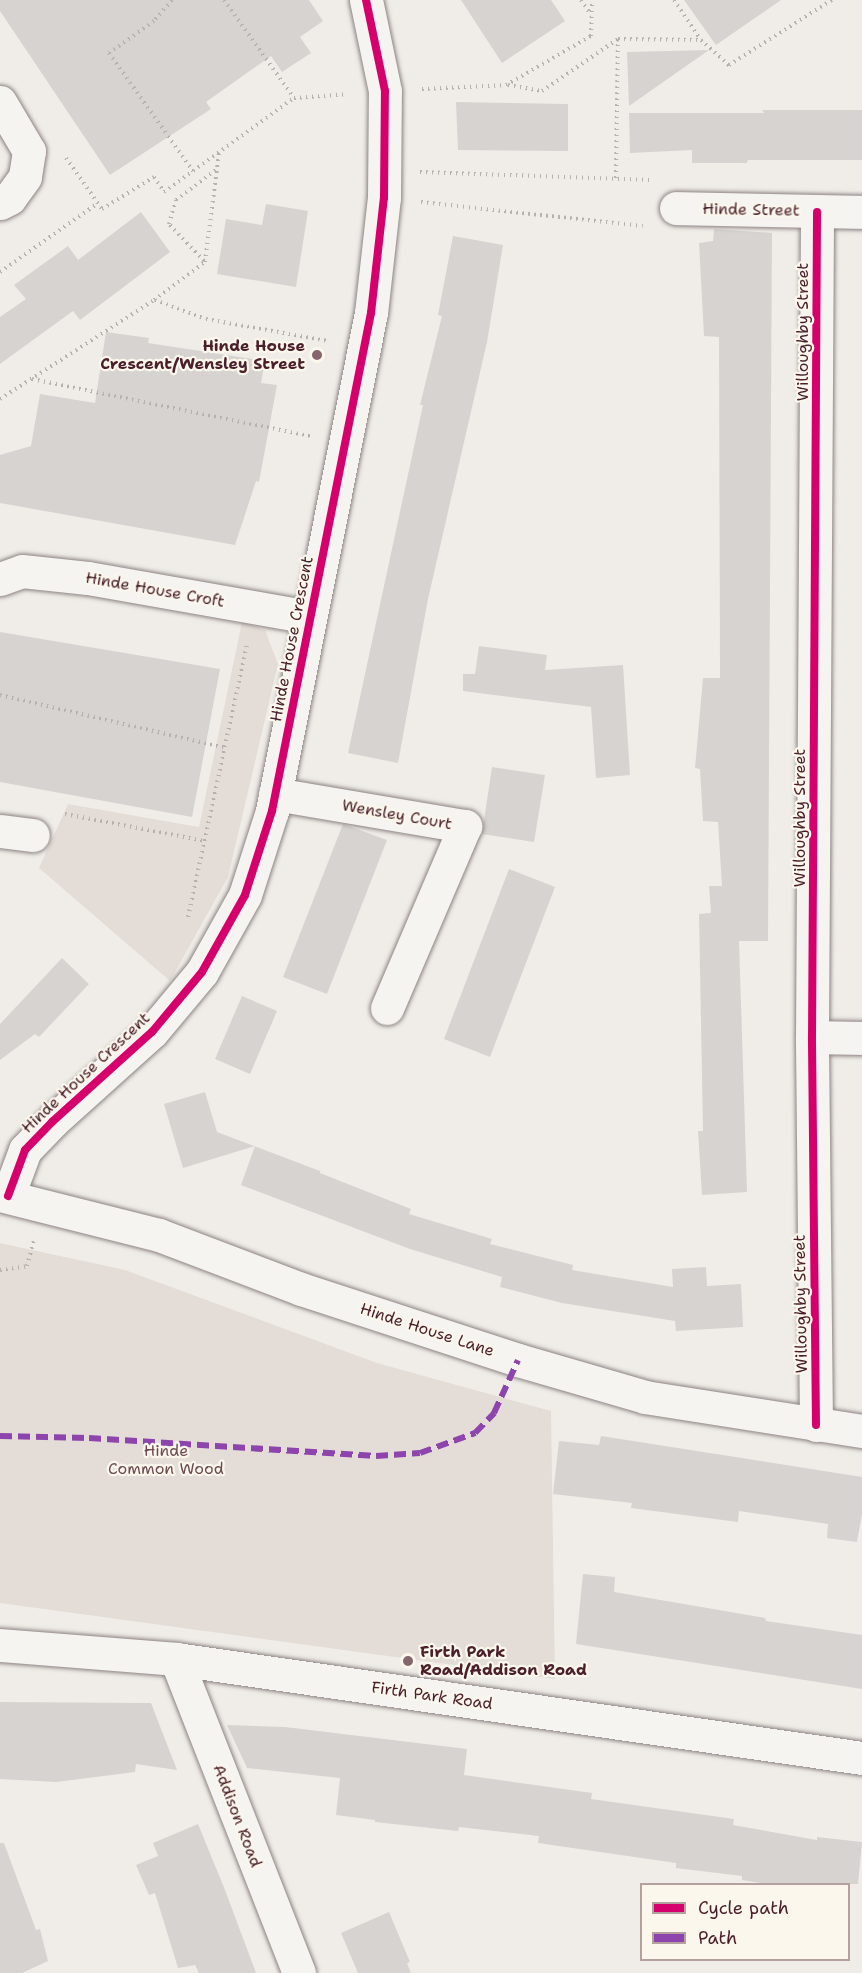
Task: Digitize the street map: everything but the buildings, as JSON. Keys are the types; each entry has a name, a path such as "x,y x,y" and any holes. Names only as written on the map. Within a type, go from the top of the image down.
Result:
{"street":[{"name":"Hinde House Crescent","path":"4,1196 25,1150 52,1121 152,1032 202,972 245,895 275,794 371,313 384,185 385,91 366,0"},
{"path":"0,102 29,152 25,177 10,198 0,203"},
{"name":"Hinde Street","path":"676,208 862,212"},
{"name":"Willoughby Street","path":"816,1425 812,1037 818,212"},
{"name":"Hinde House Croft","path":"0,579 22,571 88,578 310,617"},
{"name":"Wensley Court","path":"275,794 465,826 387,1008"},
{"path":"0,831 33,835"},
{"path":"812,1037 862,1038"},
{"name":"Hinde House Lane","path":"4,1196 159,1234 301,1289 518,1360 645,1397 862,1431"},
{"name":"Firth Park Road","path":"0,1644 176,1659 862,1758"},
{"name":"Addison Road","path":"176,1659 299,1973"}],"path":[{"path":"172,0 154,21 109,53 193,171"},
{"path":"224,0 294,98"},
{"path":"581,0 592,15"},
{"path":"506,85 591,36 592,0"},
{"path":"674,0 701,40 729,65 832,0"},
{"path":"63,154 102,209 154,177 164,192 294,98 506,85 542,91 618,39 701,40"},
{"path":"616,178 618,39"},
{"path":"0,399 154,300 205,262 219,153"},
{"path":"205,262 169,224 176,200 218,168"},
{"path":"616,178 677,180 676,208 672,229 384,185 616,178"},
{"path":"0,272 98,202"},
{"path":"154,300 206,319 364,347"},
{"path":"31,379 345,443"},
{"path":"188,918 255,608"},
{"path":"0,696 226,748"},
{"path":"33,835 57,812 205,841"},
{"path":"0,1270 27,1266 42,1207"}],"green space":[{"path":"242,622 265,630 278,664 228,877 170,981 39,868 68,804 199,827"},
{"name":"Hinde Common Wood","path":"0,1243 125,1270 377,1363 551,1411 555,1679 0,1603"}],"marked path":[{"path":"0,1436 89,1438 376,1456 420,1453 475,1433 494,1413 518,1360"}],"cycle path":[{"path":"8,1196 25,1150 53,1121 152,1032 202,972 245,895 272,811 371,313 384,198 385,91 366,0"},
{"path":"816,1425 812,1037 817,212"}],"place":[{"name":"Hinde House Crescent/Wensley Street","path":"317,355"},
{"name":"Firth Park Road/Addison Road","path":"408,1661"}]}
